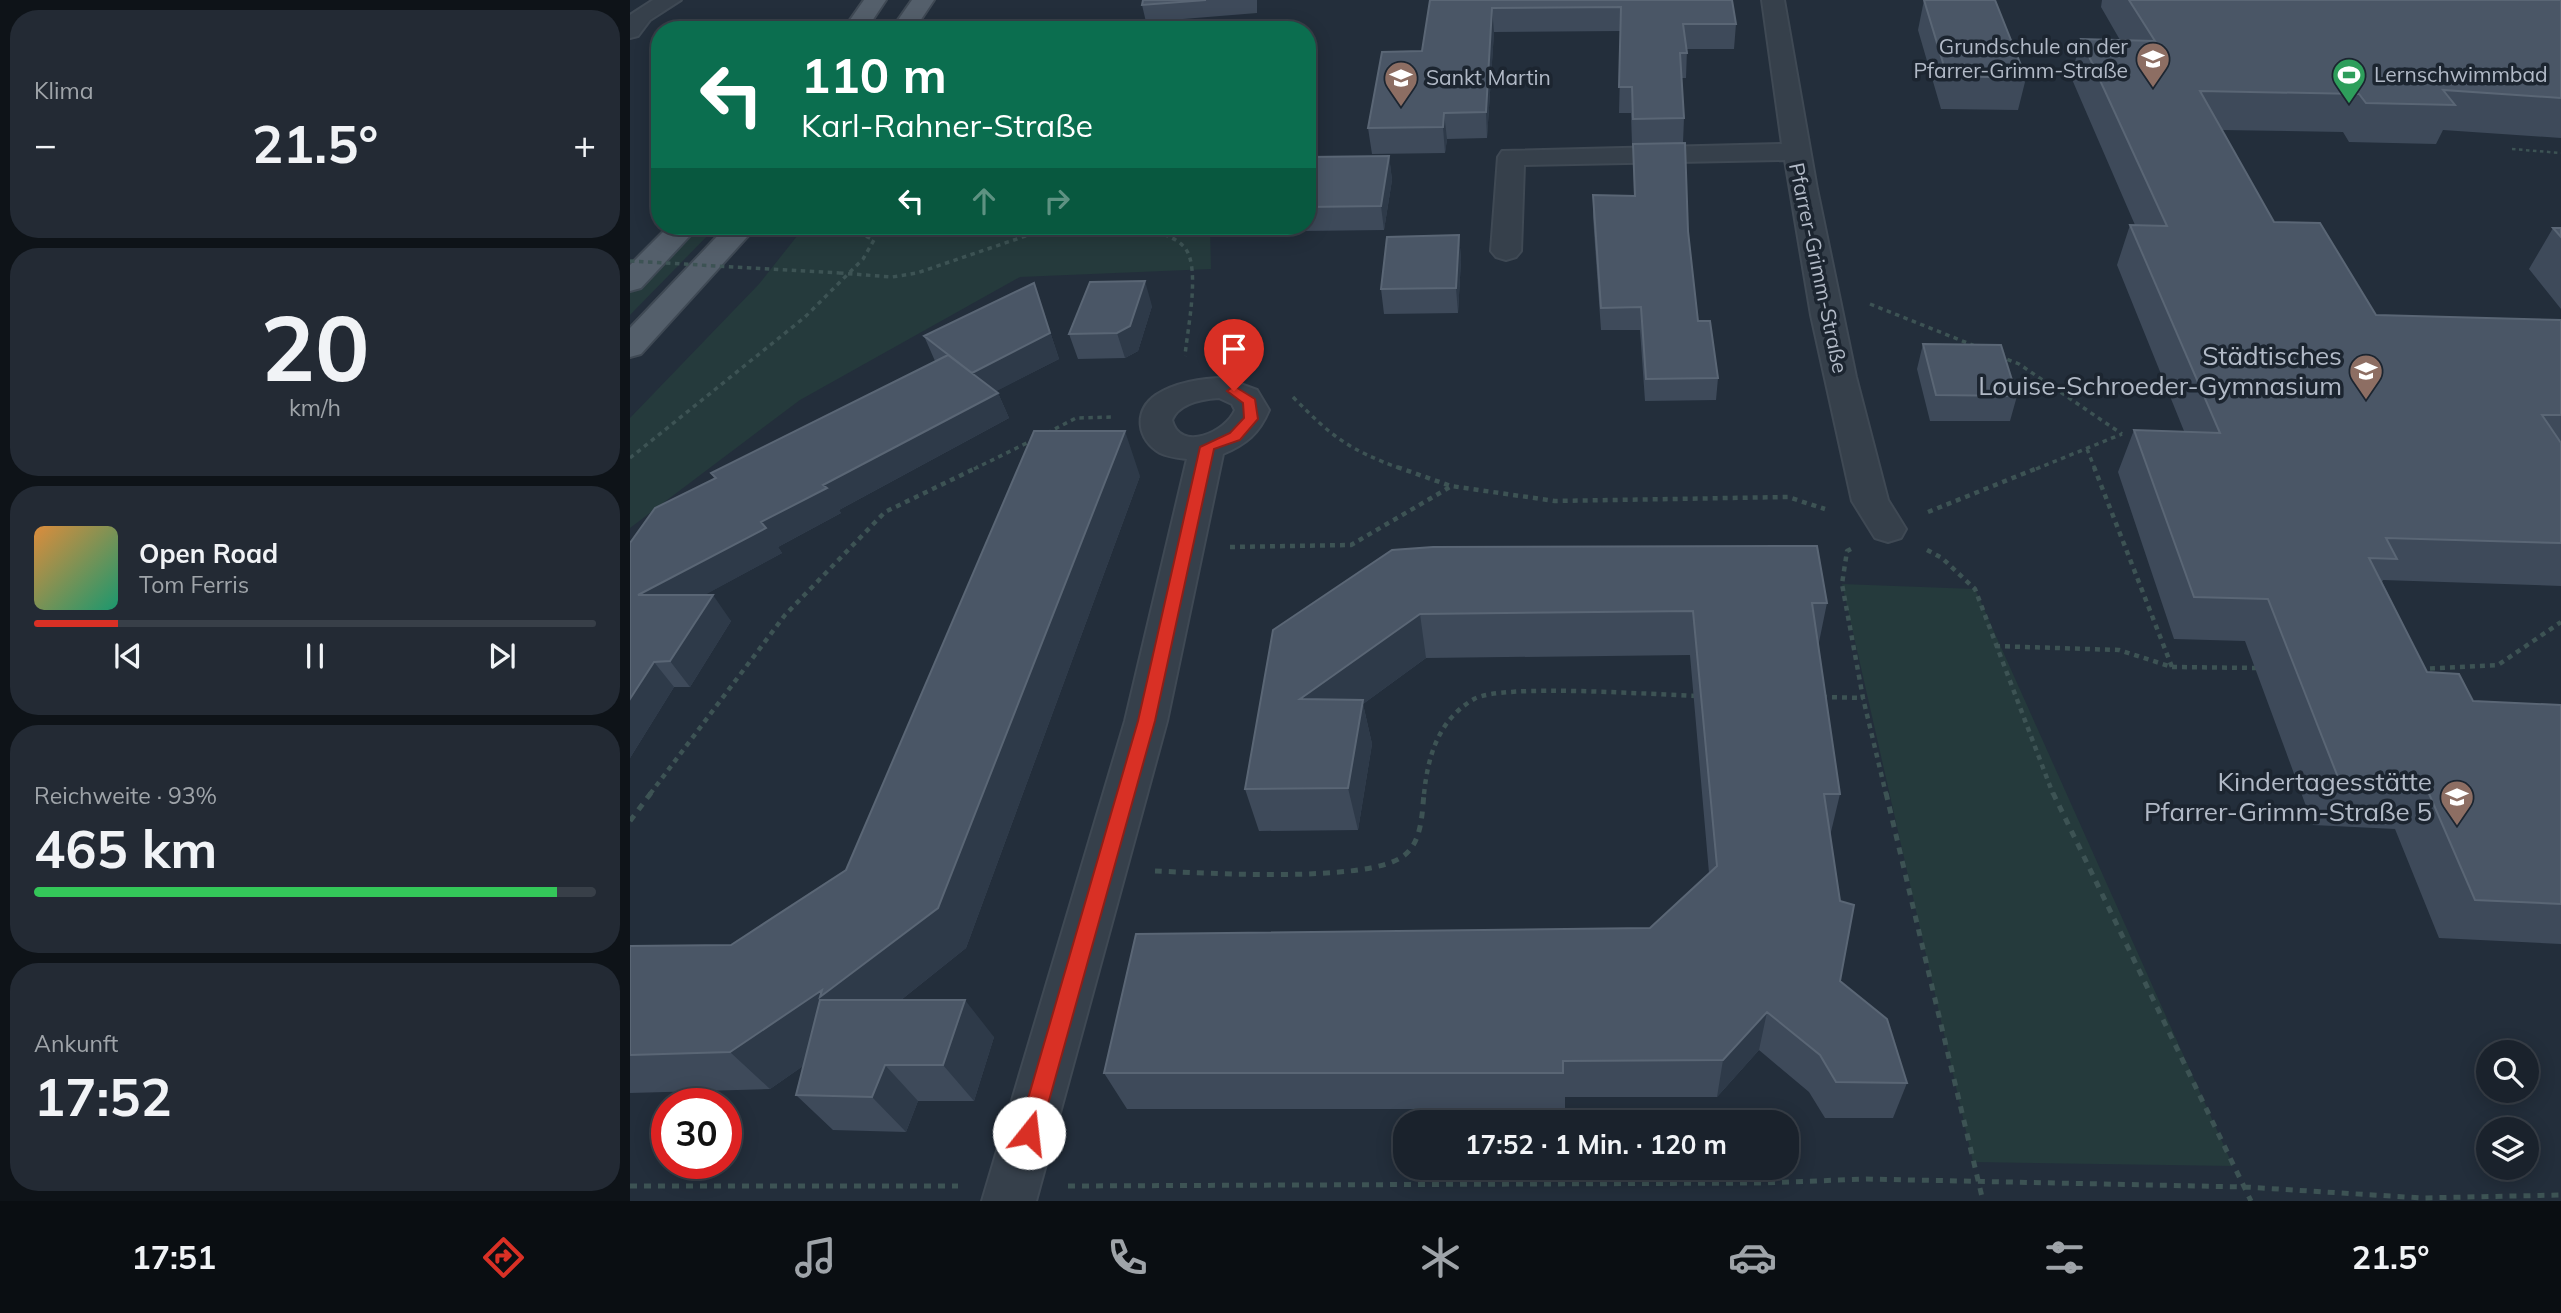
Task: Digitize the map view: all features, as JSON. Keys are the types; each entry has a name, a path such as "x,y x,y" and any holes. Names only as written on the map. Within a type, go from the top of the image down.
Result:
{"main road":[{"path":"860,21 875,0"},
{"path":"908,21 923,0"},
{"path":"630,282 676,235"},
{"path":"630,347 735,235"}],"street":[{"path":"630,31 642,15 670,0"},
{"name":"Pfarrer-Grimm-Straße","path":"1773,0 1794,152 1822,290 1870,501 1888,529"},
{"path":"1506,251 1511,156 1794,152"},
{"path":"1198,389 1228,391 1250,402 1252,410 1245,429 1222,443 1192,448 1166,441 1156,426 1157,416 1172,399 1198,389"},
{"path":"1012,1194 1146,721 1207,447"}],"path":[{"path":"2512,149 2561,153"},
{"path":"630,458 829,296 865,259 874,240 863,235"},
{"path":"630,261 892,277 917,273 1029,235"},
{"path":"1161,235 1185,248 1193,264 1185,362 1228,391 1280,392 1298,399 1330,435 1369,457 1451,486 1555,501 1788,497 1888,529 1942,558 1975,589 2054,796 2251,1201"},
{"path":"1822,290 1870,304 1982,349"},
{"path":"1888,529 2122,434 2019,364 1994,354"},
{"path":"630,821 785,615 885,512 972,472 1076,418 1157,416"},
{"path":"2087,449 2172,667"},
{"path":"1183,547 1351,545 1451,486"},
{"path":"1847,551 1842,584 1863,698 1983,1201"},
{"path":"2406,669 2498,665 2561,621"},
{"path":"1995,646 2119,650 2172,667 2268,668"},
{"path":"2419,669 2425,681"},
{"path":"1104,869 1230,874 1375,868 1404,856 1419,831 1429,751 1445,720 1478,696 1710,696"},
{"path":"1807,697 1863,698"},
{"path":"630,1186 1012,1194 1763,1183 1866,1179 2245,1187 2422,1198 2561,1195"}],"green space":[{"path":"686,235 708,235 630,315 630,288"},
{"path":"798,235 1210,235 1211,269 1020,277 800,400 630,528 630,418 759,284"},
{"path":"1842,584 1975,589 2233,1166 1973,1162"}],"building":[{"path":"1143,0 1206,0 1142,5"},
{"path":"1430,0 1732,0 1736,24 1683,24 1687,53 1680,53 1684,118 1633,119 1632,87 1619,87 1621,7 1492,8 1486,112 1444,113 1443,127 1368,128 1382,52 1422,51"},
{"path":"1924,0 1995,0 2026,78 1947,76"},
{"path":"2129,0 2561,0 2561,98 2443,90 2455,105 2366,103 2359,94 2200,91 2274,222 2320,223 2376,315 2561,320 2561,415 2542,415 2561,443 2561,543 2386,538 2397,559 2369,558 2427,672 2459,674 2473,701 2561,705 2561,904 2475,900 2427,789 2341,785 2268,599 2194,597 2134,430 2220,433 2130,225 2167,226 2081,39 2155,41"},
{"path":"1685,143 1688,231 1698,321 1710,321 1718,378 1646,379 1641,307 1601,308 1593,195 1635,196 1633,144"},
{"path":"1389,156 1381,206 1316,207 1316,157"},
{"path":"2553,228 2561,228 2561,237"},
{"path":"1459,235 1456,288 1381,289 1387,237"},
{"path":"1145,281 1130,326 1117,333 1069,334 1090,282"},
{"path":"1034,283 1050,333 972,373 924,336"},
{"path":"1923,344 2001,345 2017,396 1936,395"},
{"path":"948,355 998,393 823,485 827,488 761,522 766,528 638,595 713,595 670,661 654,662 630,699 630,543 655,508 716,478 711,473"},
{"path":"1034,431 1125,431 938,908 820,997 822,990 730,1052 630,1055 630,946 731,945 846,870"},
{"path":"1817,546 1827,603 1812,603 1840,794 1824,794 1840,901 1854,905 1840,981 1887,1019 1907,1083 1836,1082 1820,1055 1767,1012 1723,1060 1563,1061 1563,1073 1104,1073 1136,934 1650,928 1717,866 1693,611 1420,614 1300,699 1363,700 1348,788 1245,789 1273,630 1392,550 1433,547"},
{"path":"820,1000 965,1000 943,1065 885,1065 872,1097 796,1095"}],"place":[{"name":"Grundschule an der Pfarrer-Grimm-Straße","path":"2153,89"},
{"name":"Lernschwimmbad","path":"2349,105"},
{"name":"Sankt Martin","path":"1401,108"},
{"name":"Städtisches Louise-Schroeder-Gymnasium","path":"2366,401"},
{"name":"Kindertagesstätte Pfarrer-Grimm-Straße 5","path":"2457,827"}],"route":[{"path":"1029,1133 1146,721 1207,447 1235,436 1245,429 1251,419 1250,402 1234,391"}]}
